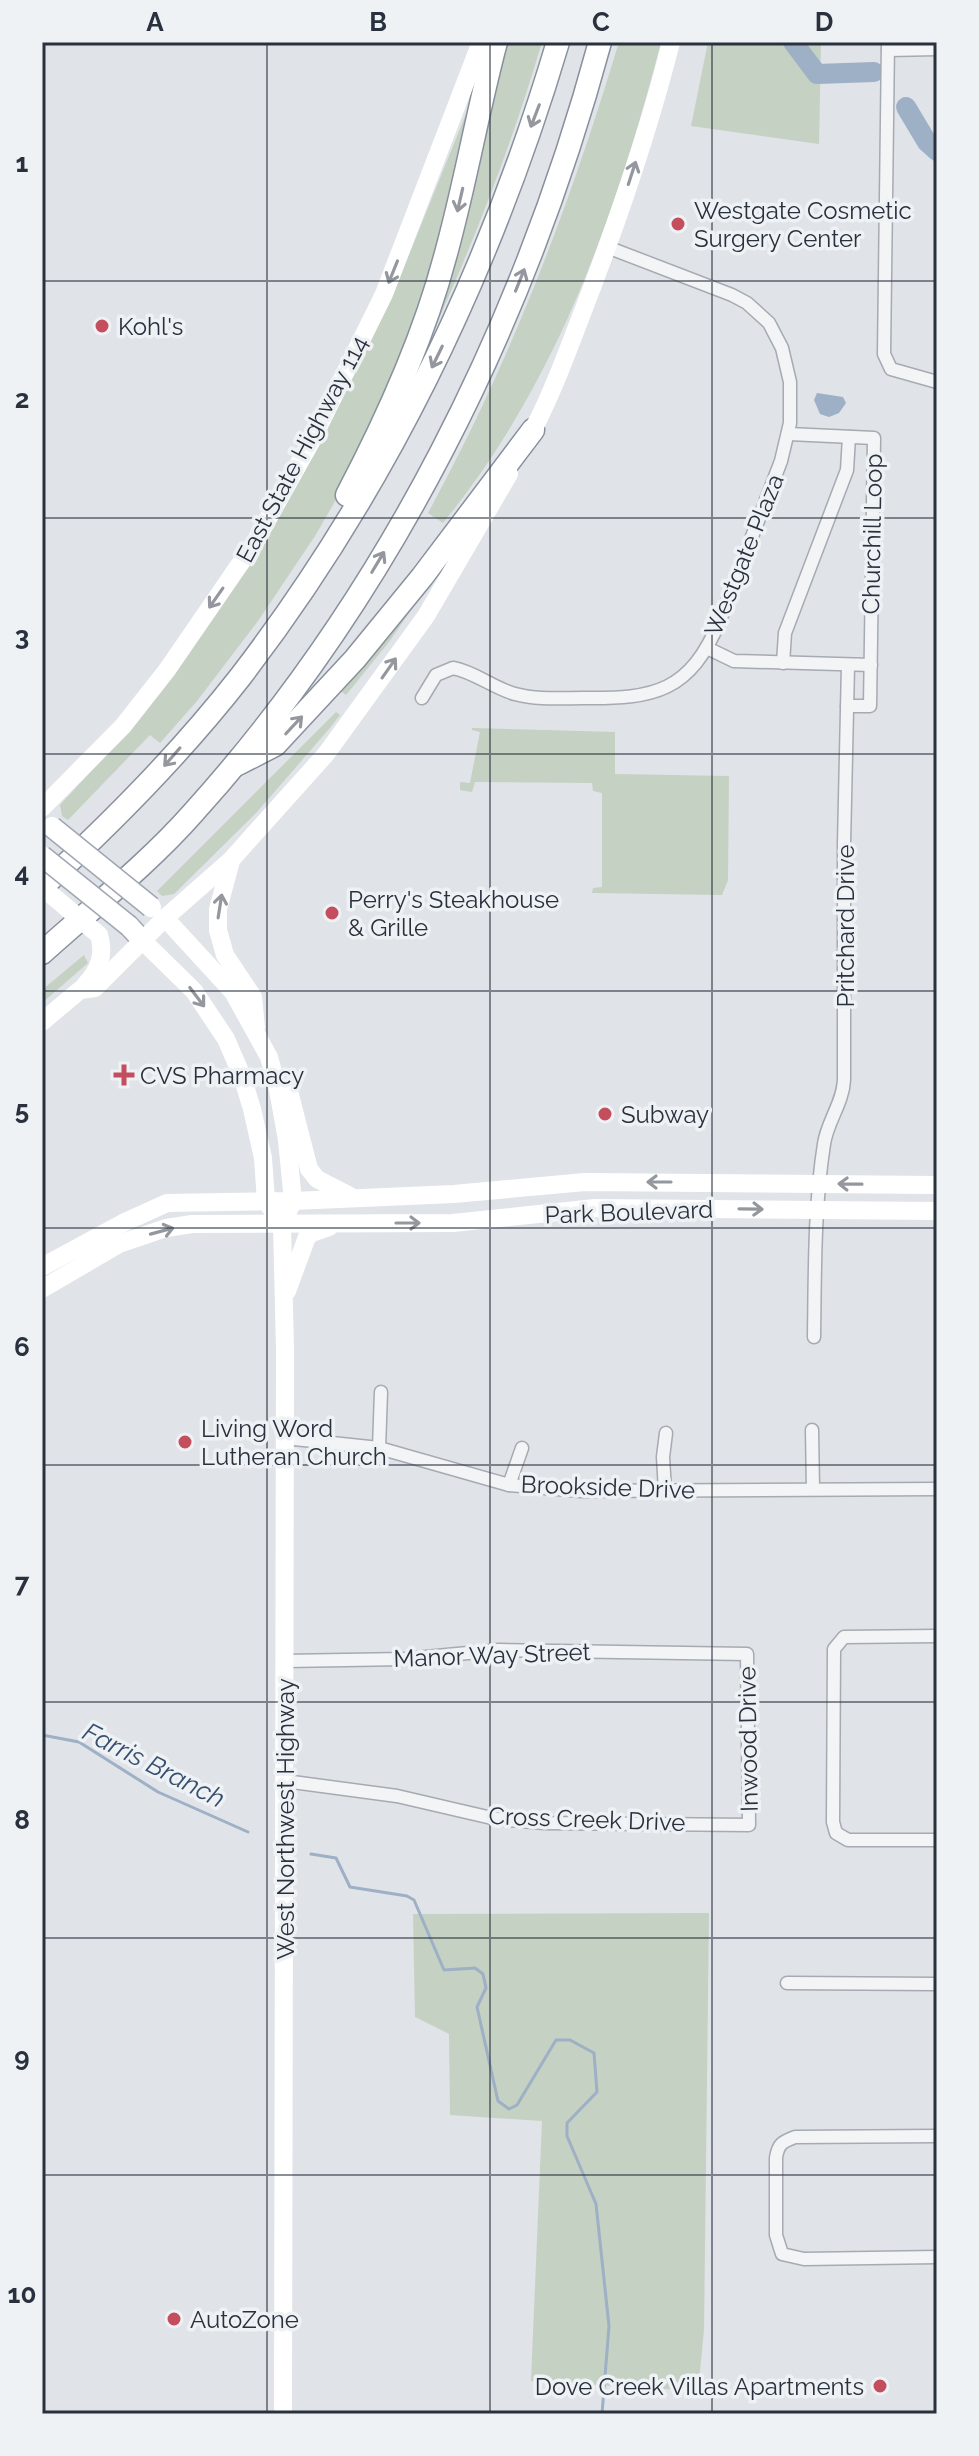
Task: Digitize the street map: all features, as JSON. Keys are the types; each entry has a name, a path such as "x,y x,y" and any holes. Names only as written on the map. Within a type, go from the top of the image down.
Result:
{"highway":[{"path":"241,676 248,649 292,587 337,514 381,432 399,388 444,261 496,42"},
{"path":"42,887 132,802 241,676 289,611 391,449 468,295 539,104 558,42"},
{"path":"42,953 193,814 298,683 337,628 401,523 477,379 556,186 600,42"},
{"path":"230,768 275,745 355,659 422,577 533,430"}],"main road":[{"name":"East State Highway 114","path":"42,808 123,726 167,670 255,542 312,440 384,294 481,42"},
{"path":"80,990 95,988 136,933 158,912 231,860 346,729 426,616 477,533 533,430 607,247 659,91 671,42"},
{"path":"47,822 158,912 226,982 287,1085 309,1169 317,1179 331,1187 361,1198"},
{"name":"West Northwest Highway","path":"42,856 136,933 194,991 226,1039 242,1076 263,1158 280,1201 278,1224 284,1297 285,1438 283,2414"},
{"path":"231,860 218,909 218,930 225,955 253,997 256,1030"},
{"path":"42,887 99,935 102,945 97,972 42,1022"},
{"path":"269,1057 287,1140 280,1201"},
{"path":"585,1182 589,1208"},
{"name":"Park Boulevard","path":"113,1238 167,1203 454,1194 585,1182 937,1185"},
{"name":"Park Boulevard","path":"113,1238 192,1224 453,1223 589,1208 937,1211"},
{"path":"284,1297 307,1238 312,1233 323,1227 362,1223"},
{"path":"42,1267 113,1238"},
{"path":"42,1289 113,1238"}],"street":[{"path":"937,49 888,46 884,354 891,369 937,382"},
{"name":"Westgate Plaza","path":"422,698 436,675 453,668 504,691 524,696 634,698 653,693 680,678 707,648 789,434 787,366 769,323 732,295 607,247"},
{"name":"Churchill Loop","path":"789,434 874,438 870,706 847,706"},
{"path":"783,663 785,633 847,470 849,437"},
{"path":"707,648 734,661 871,665"},
{"name":"Pritchard Drive","path":"814,1337 816,1210 826,1133 844,1087 848,665"},
{"path":"379,1448 381,1392"},
{"path":"812,1430 813,1489"},
{"path":"665,1491 663,1457 666,1433"},
{"name":"Brookside Drive","path":"285,1438 379,1448 509,1485 581,1491 937,1489"},
{"path":"509,1485 522,1448"},
{"path":"937,1636 844,1637 834,1649 833,1822 836,1833 848,1840 937,1840"},
{"name":"Manor Way Street","path":"285,1661 405,1659 499,1650 747,1654"},
{"name":"Inwood Drive","path":"747,1654 749,1825"},
{"name":"Cross Creek Drive","path":"285,1781 397,1796 496,1819 545,1823 749,1825"},
{"path":"787,1983 937,1984"},
{"path":"937,2136 795,2137 782,2141 776,2158 776,2235 782,2254 804,2259 937,2257"}],"green space":[{"path":"501,42 542,42 487,203 420,360"},
{"path":"619,42 661,42 644,106 602,233 578,295 519,414 483,470 443,523 428,513 486,399 536,282 580,163"},
{"path":"708,42 821,42 819,144 691,126"},
{"path":"468,109 473,111 431,282 352,472 315,536 258,621 197,701 160,743 150,735 68,820 62,816 60,805 109,752 321,440 394,292"},
{"path":"435,575 389,642 346,695 339,690"},
{"path":"336,712 340,715 329,729 257,812 174,894 162,896 157,891"},
{"path":"472,728 615,732 615,774 729,776 728,880 722,895 592,893 593,888 602,887 602,793 593,791 592,783 475,782 472,792 460,790 460,782 470,783 480,732"},
{"path":"84,955 88,963 42,1003 42,990"},
{"path":"709,1913 704,2330 698,2391 531,2381 542,2121 450,2115 449,2034 415,2017 413,1914"}],"water":[{"path":"817,393 843,397 846,403 839,413 829,417 820,414 814,400"}],"waterway":[{"path":"793,42 817,74 874,72"},
{"path":"906,107 927,142 937,151"},
{"name":"Farris Branch","path":"42,1735 79,1742 158,1792 248,1832"},
{"name":"Farris Branch","path":"311,1854 336,1858 350,1887 407,1896 414,1900 444,1970 475,1968 483,1974 486,1988 477,2007 498,2101 509,2109 517,2105 556,2040 570,2040 594,2053 597,2092 567,2123 567,2136 596,2204 609,2326 602,2414"}],"place":[{"name":"Westgate Cosmetic Surgery Center","path":"678,224"},
{"name":"Kohl's","path":"102,326"},
{"name":"Perry's Steakhouse & Grille","path":"332,913"},
{"name":"CVS Pharmacy","path":"124,1075"},
{"name":"Subway","path":"605,1114"},
{"name":"Living Word Lutheran Church","path":"185,1442"},
{"name":"AutoZone","path":"174,2319"},
{"name":"Dove Creek Villas Apartments","path":"880,2386"}]}
